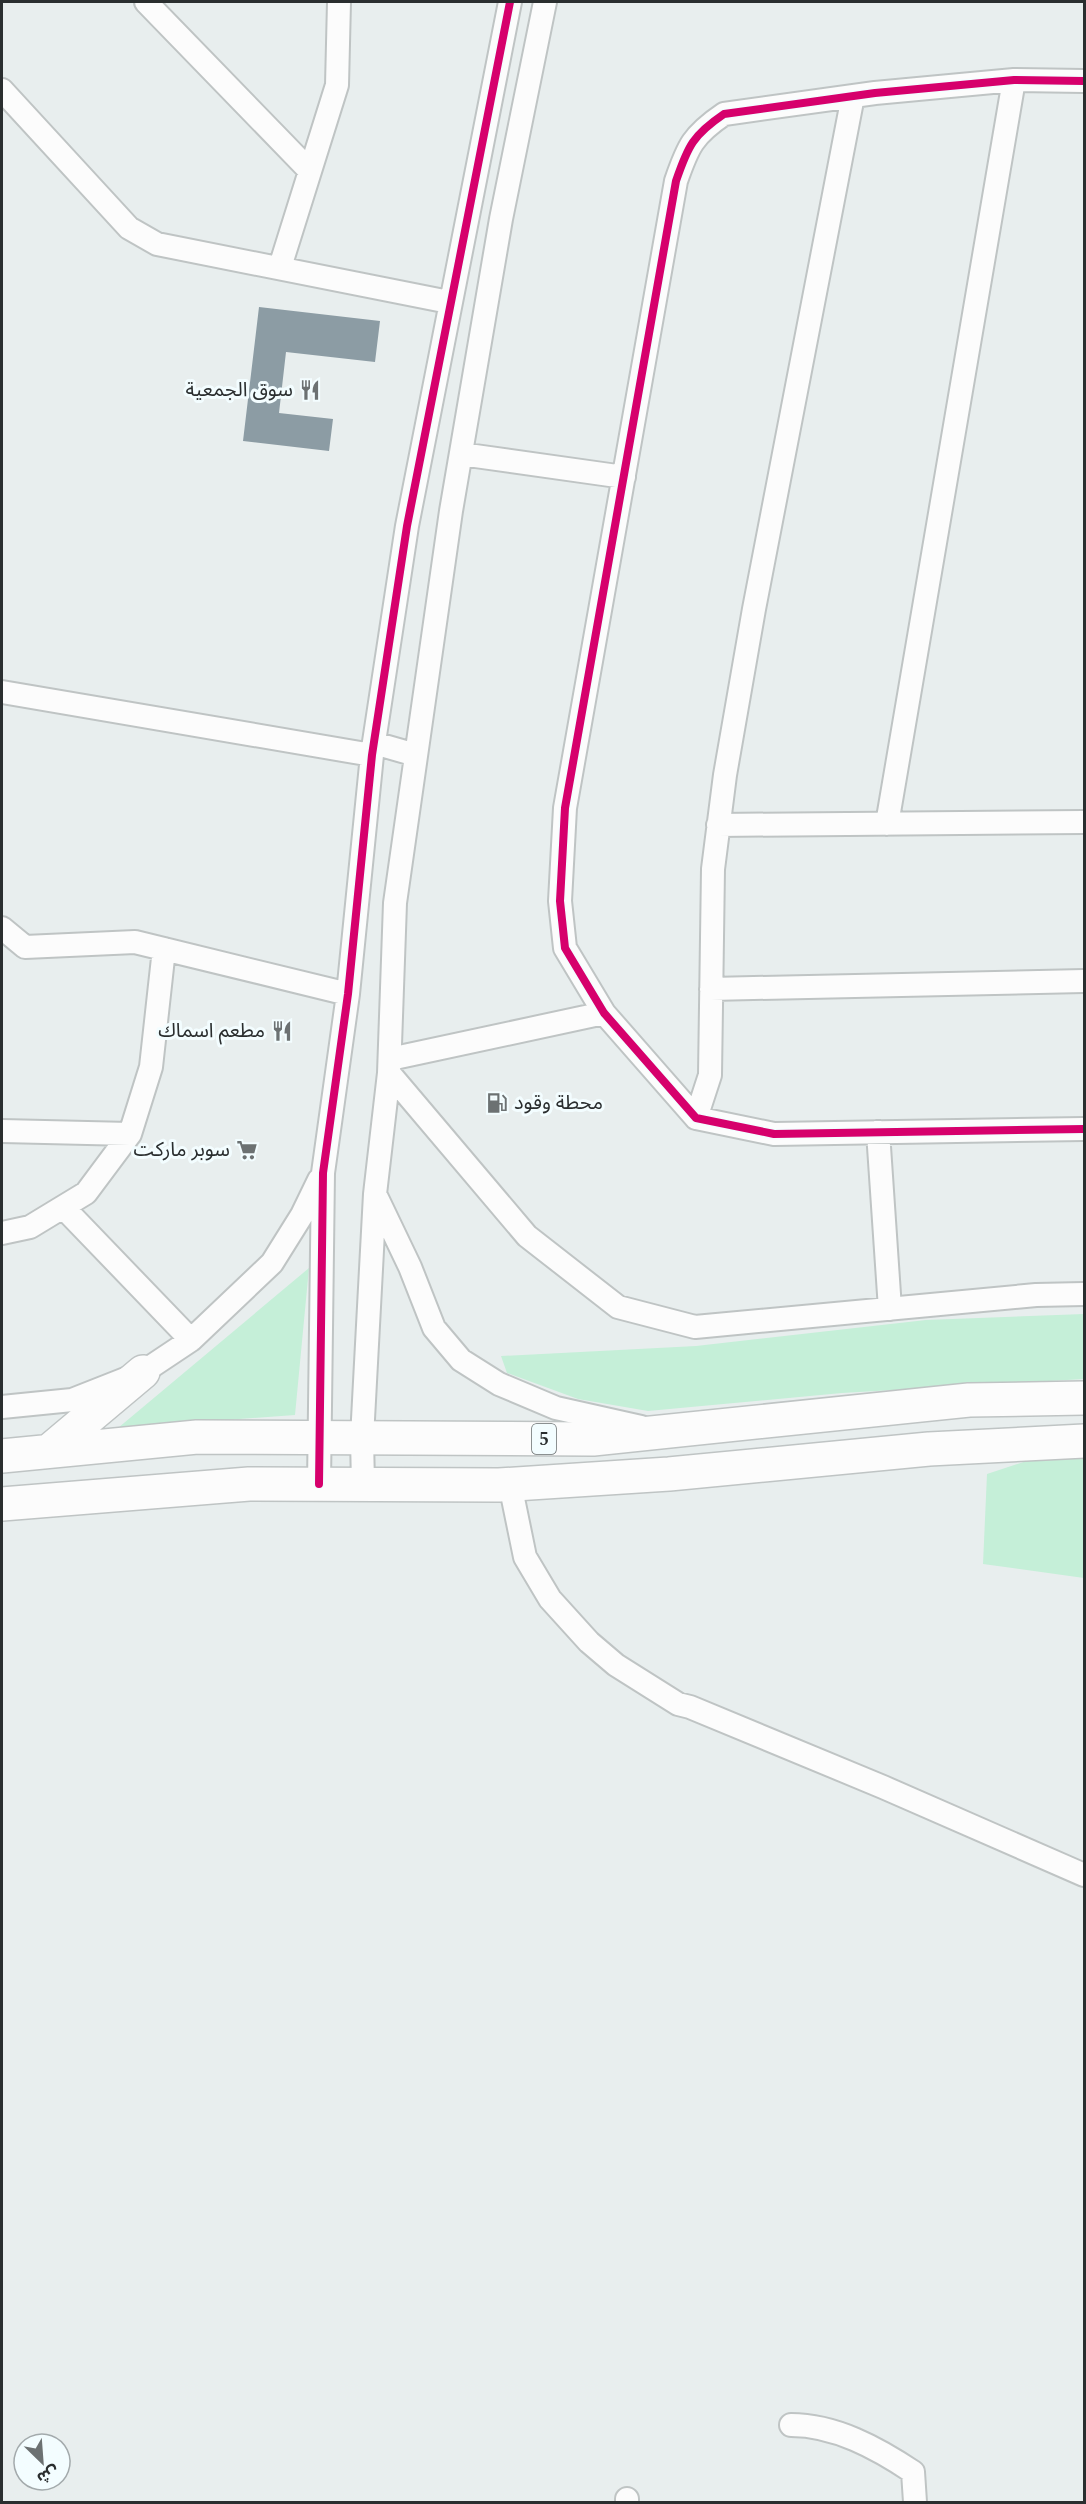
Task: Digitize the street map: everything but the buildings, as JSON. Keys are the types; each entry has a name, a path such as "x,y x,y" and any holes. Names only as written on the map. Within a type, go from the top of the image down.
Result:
{"highway":[{"path":"49,1451 143,1372"},
{"name":"5","path":"2,1456 197,1437 593,1439 969,1400 1084,1398"},
{"name":"5","path":"2,1504 249,1484 510,1484 669,1474 929,1449 1084,1441"}],"street":[{"path":"146,2 310,171"},
{"path":"280,267 337,85 341,6 339,2"},
{"path":"363,1484 362,1438 375,1194 390,1066 395,903 461,454 501,219 545,2"},
{"path":"319,1484 322,1173 348,994 373,749 407,526 508,12 526,10 536,18 539,28"},
{"path":"1084,81 1014,80 853,96 724,114 703,128 687,149 676,181 565,808 560,901 565,948 604,1013 696,1118 774,1134 1084,1129"},
{"path":"887,824 1014,80"},
{"path":"2,90 129,228 157,244 280,267 449,303"},
{"path":"696,1118 710,1075 713,869 725,775 754,609 853,96"},
{"path":"461,454 624,477"},
{"path":"2,692 416,755"},
{"path":"718,825 1084,822"},
{"path":"2,928 26,947 135,942 348,994"},
{"path":"2,1233 30,1227 86,1193 130,1134 151,1067 164,949"},
{"path":"711,989 1084,981"},
{"path":"390,1066 604,1013"},
{"path":"390,1066 527,1236 618,1307 695,1327 1036,1295 1084,1294"},
{"path":"2,1131 130,1134"},
{"path":"878,1132 890,1309"},
{"path":"2,1407 72,1400 143,1372 191,1340 272,1263 302,1215 322,1173"},
{"path":"375,1194 410,1267 434,1328 461,1359 499,1384 556,1408 660,1432"},
{"path":"63,1207 191,1340"},
{"path":"510,1484 525,1557 550,1599 590,1642 616,1665 678,1704 873,1782 1084,1875"},
{"path":"791,2425 811,2425 859,2441 886,2454 913,2472 915,2502"}],"green space":[{"path":"309,1268 295,1415 118,1428"},
{"path":"1084,1314 1084,1379 842,1393 648,1411 578,1399 507,1373 501,1356 696,1346 926,1320"},
{"path":"1039,1457 1084,1459 1084,1578 983,1564 987,1474"}],"cycle path":[{"path":"319,1484 323,1173 348,994 372,755 407,526 510,2"},
{"path":"1084,81 1014,80 875,93 724,114 705,128 693,142 676,181 565,808 560,901 565,948 604,1013 696,1118 774,1134 1084,1129"}],"place":[{"name":"سوق الجمعية","path":"310,390"},
{"name":"مطعم اسماك","path":"282,1031"},
{"name":"محطة وقود","path":"497,1103"},
{"name":"سوبر ماركت","path":"247,1150"}]}
